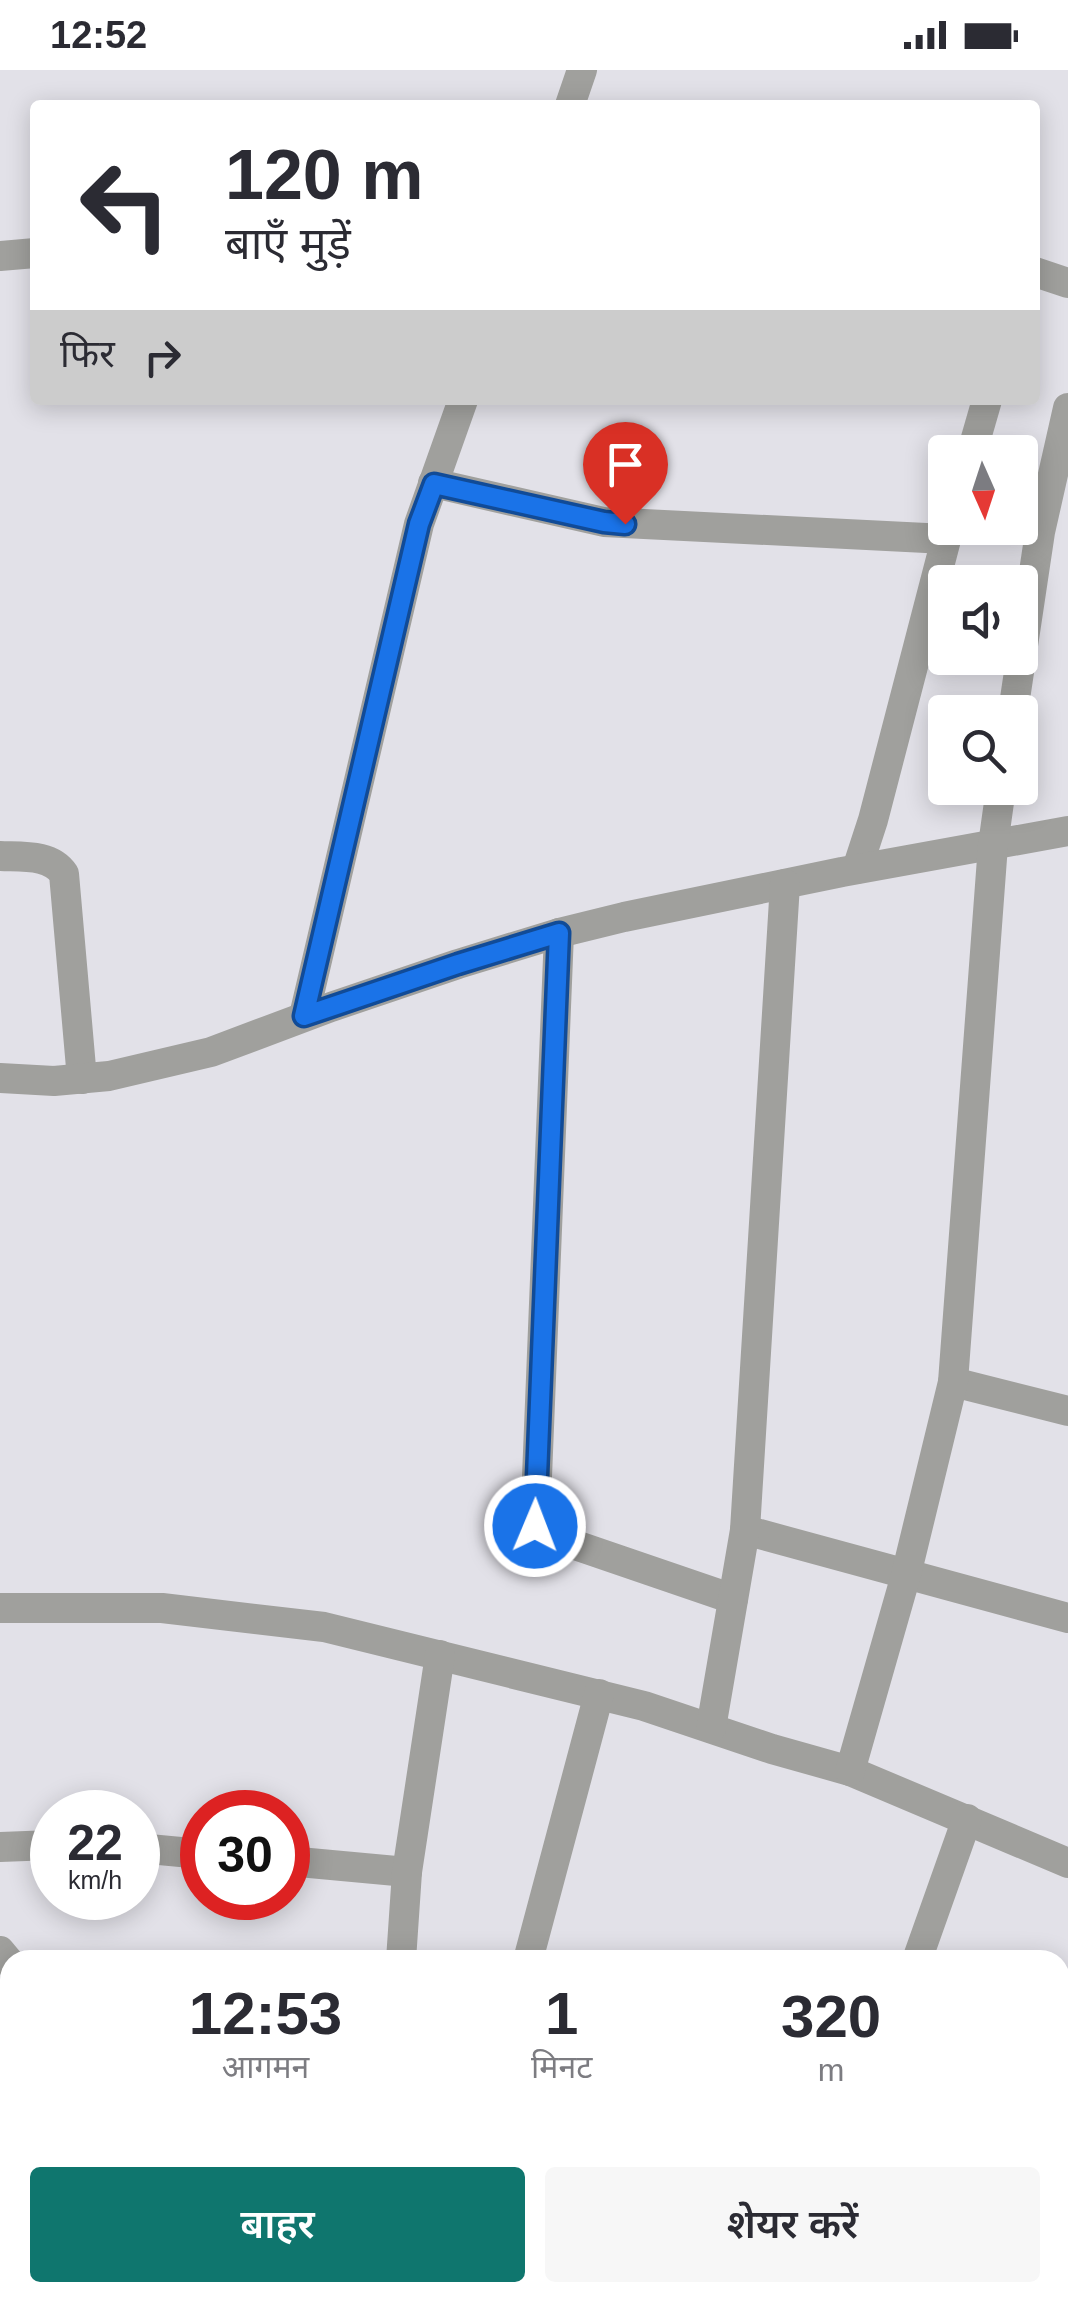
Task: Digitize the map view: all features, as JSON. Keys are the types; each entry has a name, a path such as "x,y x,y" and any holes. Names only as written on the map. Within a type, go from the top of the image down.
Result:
{"street":[{"path":"574,100 582,70"},
{"path":"0,256 30,253"},
{"path":"1040,274 1068,283"},
{"path":"304,1016 419,524 462,405"},
{"path":"977,435 986,405"},
{"path":"1016,695 1040,532 1068,408"},
{"path":"434,484 614,523 928,532"},
{"path":"857,869 944,545"},
{"path":"850,1772 906,1575 953,1382 993,845 999,805"},
{"path":"0,1078 54,1081 109,1076 210,1052 304,1016 559,933 857,869 1068,831"},
{"path":"0,856 52,862 64,874 82,1078"},
{"path":"711,1728 746,1530 785,884"},
{"path":"559,933 535,1526 546,1535 733,1599"},
{"path":"953,1382 1068,1411"},
{"path":"746,1530 1068,1618"},
{"path":"0,1608 162,1608 324,1627 644,1706 850,1772 1068,1863"},
{"path":"402,1950 406,1872 440,1655"},
{"path":"531,1950 599,1694"},
{"path":"921,1950 967,1819"},
{"path":"0,1847 30,1846"},
{"path":"310,1864 406,1872"}],"route":[{"path":"535,1526 559,933 304,1016 419,524 434,484 625,524"}]}
